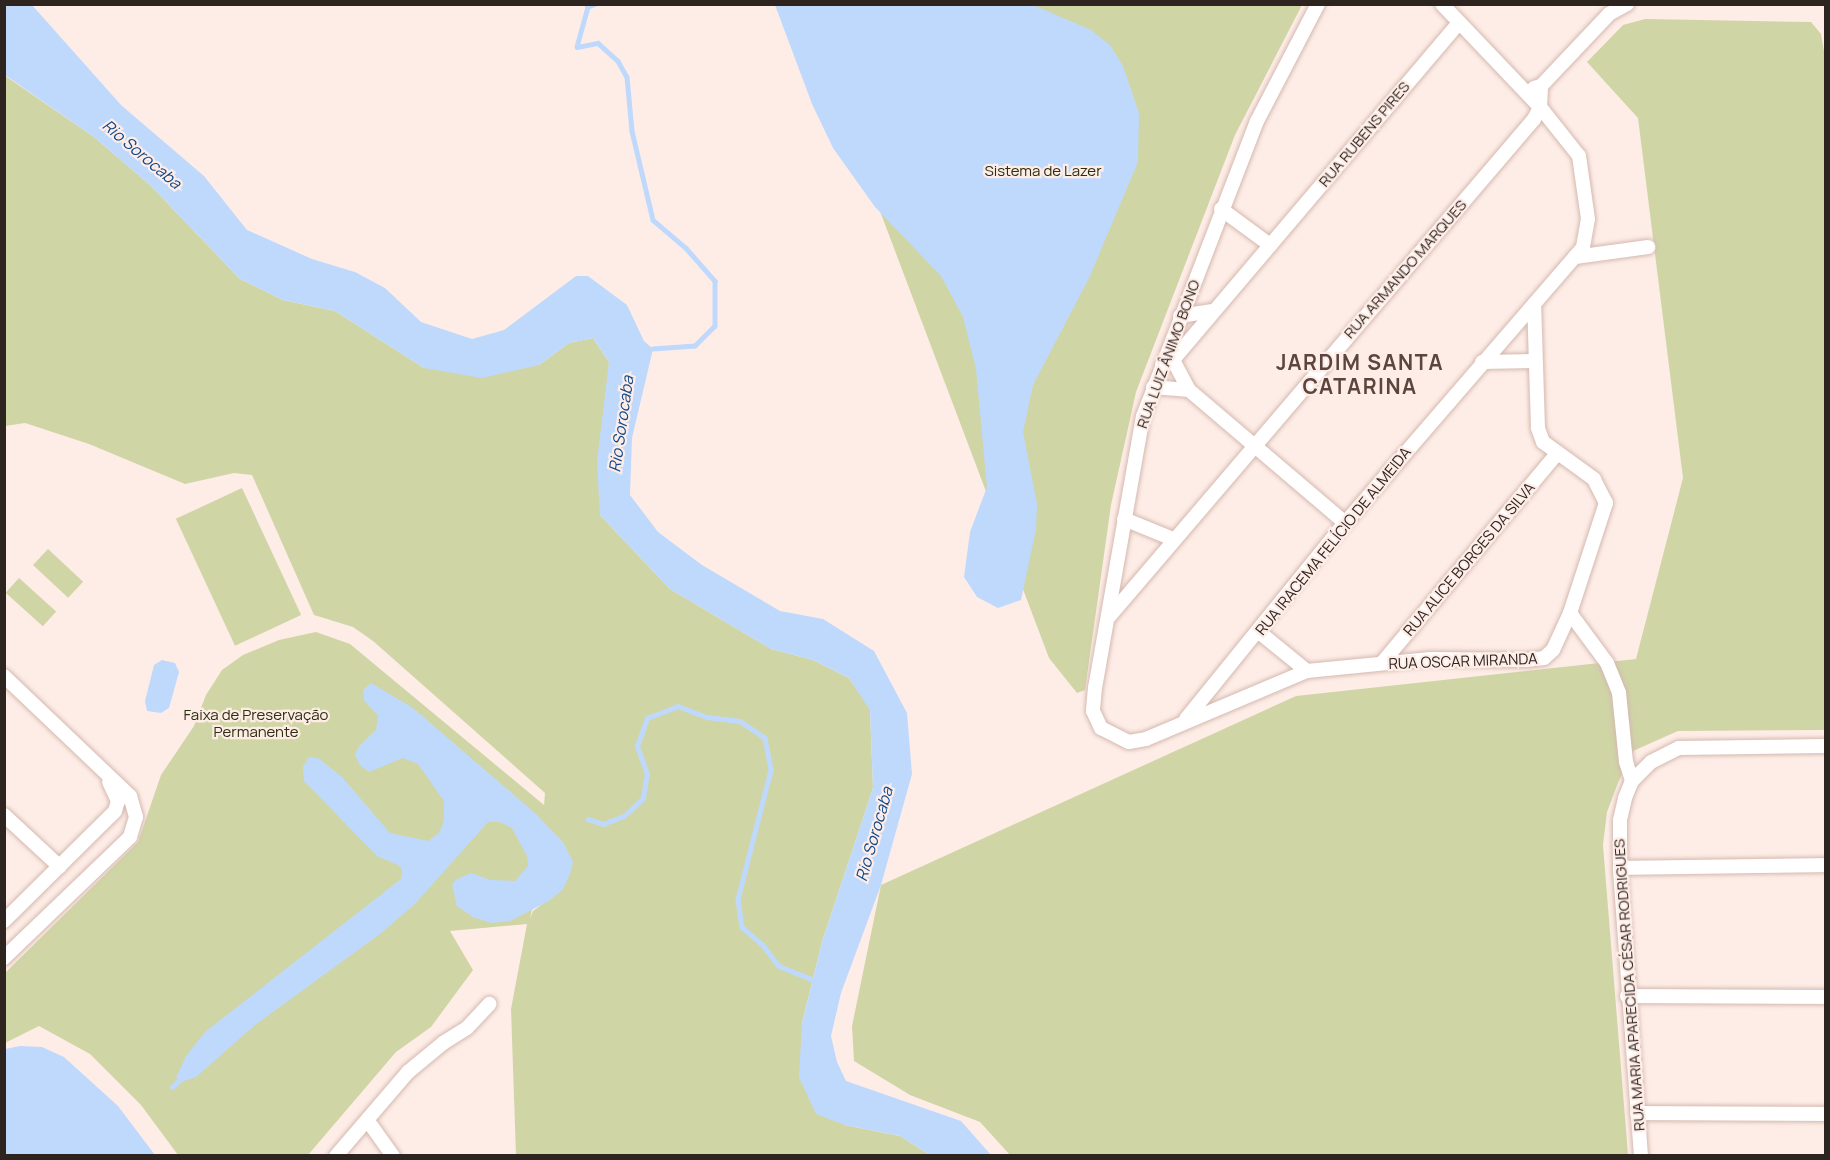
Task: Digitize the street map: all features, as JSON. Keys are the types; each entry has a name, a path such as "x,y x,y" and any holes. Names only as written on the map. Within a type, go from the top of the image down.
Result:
{"street":[{"name":"RUA LUIZ ÂNIMO BONO","path":"1129,742 1101,728 1093,711 1106,621 1143,416 1153,387 1168,362 1180,316 1257,122 1318,4"},
{"path":"1442,4 1540,107 1579,156 1588,234 1617,250"},
{"path":"1524,91 1540,86 1609,14 1628,4"},
{"name":"RUA RUBENS PIRES","path":"1168,362 1459,23"},
{"path":"1540,86 1540,107"},
{"name":"RUA ARMANDO MARQUES","path":"1106,621 1173,538 1526,128 1540,107"},
{"path":"1221,209 1270,245"},
{"name":"RUA IRACEMA FELÍCIO DE ALMEIDA","path":"1185,720 1259,632 1345,523 1575,256 1588,234"},
{"path":"1575,256 1648,247"},
{"name":"RUA OSCAR MIRANDA","path":"1129,742 1146,739 1185,720 1307,671 1382,663 1544,658 1561,638 1606,503 1594,479 1556,455 1543,442 1538,428 1534,304"},
{"path":"1180,316 1213,311"},
{"path":"1482,362 1535,361"},
{"path":"1168,362 1189,390 1345,523"},
{"path":"1153,387 1189,390"},
{"name":"RUA ALICE BORGES DA SILVA","path":"1382,663 1556,455"},
{"path":"1124,519 1173,538"},
{"name":"RUA ARMANDO MARQUES","path":"1114,578 1128,578 1149,567"},
{"path":"1570,613 1606,663 1618,693 1626,762 1632,781"},
{"path":"1259,632 1307,671"},
{"path":"4,676 130,796 135,807 135,826 130,837 4,958"},
{"name":"RUA MARIA APARECIDA CÉSAR RODRIGUES","path":"1641,1155 1620,868 1620,820 1632,781 1651,762 1679,748 1826,746"},
{"path":"4,921 116,811 115,791 95,764"},
{"path":"4,815 60,867"},
{"path":"1620,868 1826,865"},
{"path":"1628,996 1826,997"},
{"path":"336,1155 368,1121 408,1072 443,1043 467,1028 489,1004"},
{"path":"1637,1113 1826,1114"},
{"path":"368,1121 393,1155"}],"green space":[{"name":"Sistema de Lazer","path":"802,5 1302,5 1235,135 1136,392 1111,505 1085,690 1077,693 1049,658"},
{"path":"1645,19 1811,22 1821,34 1825,57 1825,730 1678,731 1633,751 1618,783 1607,812 1603,845 1628,1155 1010,1155 980,1122 910,1095 854,1061 852,1026 881,885 1296,696 1636,659 1683,478 1638,118 1587,62 1623,25"},
{"name":"Faixa de Preservação Permanente","path":"4,75 94,137 151,186 240,279 283,300 335,311 424,368 539,365 569,343 593,338 609,362 600,515 670,589 771,649 813,660 849,678 870,709 873,788 822,942 802,1023 845,1125 900,1136 930,1155 516,1155 511,1009 527,924 450,931 473,970 431,1027 396,1052 308,1155 178,1155 141,1105 90,1054 39,1026 5,1043 5,973 138,842 161,775 194,726 206,695 222,670 243,655 279,640 316,632 350,644 544,805 545,793 373,641 353,627 314,615 252,475 234,473 185,484 89,444 25,423 5,426","holes":["542,863 563,889 533,911 530,919"]},
{"path":"242,488 301,615 235,646 176,519"},
{"path":"48,549 83,582 68,598 33,565"},
{"path":"19,578 56,611 43,626 6,593"}],"water":[{"name":"Rio Sorocaba","path":"4,5 32,5 121,105 204,176 247,230 312,259 355,272 385,288 421,322 472,339 504,330 576,276 588,276 627,305 644,341 653,349 632,438 630,495 658,532 702,565 780,611 823,619 874,651 907,713 912,774 881,885 841,993 831,1036 837,1062 846,1081 961,1121 991,1155 930,1155 900,1136 845,1125 816,1114 799,1077 802,1023 822,942 873,788 870,710 849,678 813,660 771,649 670,589 600,515 597,462 609,362 593,338 569,343 539,365 482,378 424,368 335,311 283,300 240,279 151,186 94,137 5,75"},
{"path":"775,5 1033,5 1091,30 1110,45 1123,66 1139,113 1138,162 1089,278 1033,385 1023,432 1037,504 1036,529 1021,600 998,608 977,597 964,577 970,532 987,487 976,369 963,317 941,276 875,207 833,148 812,104"},
{"path":"162,660 175,663 179,672 169,708 161,713 147,711 145,701 154,665"},
{"path":"371,683 413,708 536,814 563,842 573,862 563,889 549,901 510,921 491,923 473,917 457,906 452,884 457,879 471,873 490,880 515,881 528,866 527,856 512,828 500,822 488,822 415,904 380,934 255,1025 196,1077 184,1081 176,1078 186,1056 205,1032 401,879 402,869 377,856 304,781 303,767 309,757 318,758 342,777 390,833 428,841 439,833 444,821 444,801 418,764 403,758 369,772 360,765 355,755 359,746 376,730 378,716 364,700 363,690"},
{"path":"20,1046 42,1047 64,1057 118,1106 155,1155 5,1155 5,1049"}],"waterway":[{"path":"596,4 588,7 577,47 598,43 618,61 627,77 632,131 653,220 686,248 715,281 715,326 695,346 653,349"},
{"path":"588,819 603,824 624,816 643,798 647,774 637,746 647,718 678,706 707,717 740,721 765,738 771,770 738,899 742,927 763,945 779,966 816,981"},
{"path":"172,1087 183,1077"}],"district":[{"name":"JARDIM SANTA CATARINA","path":"1360,374"}]}
